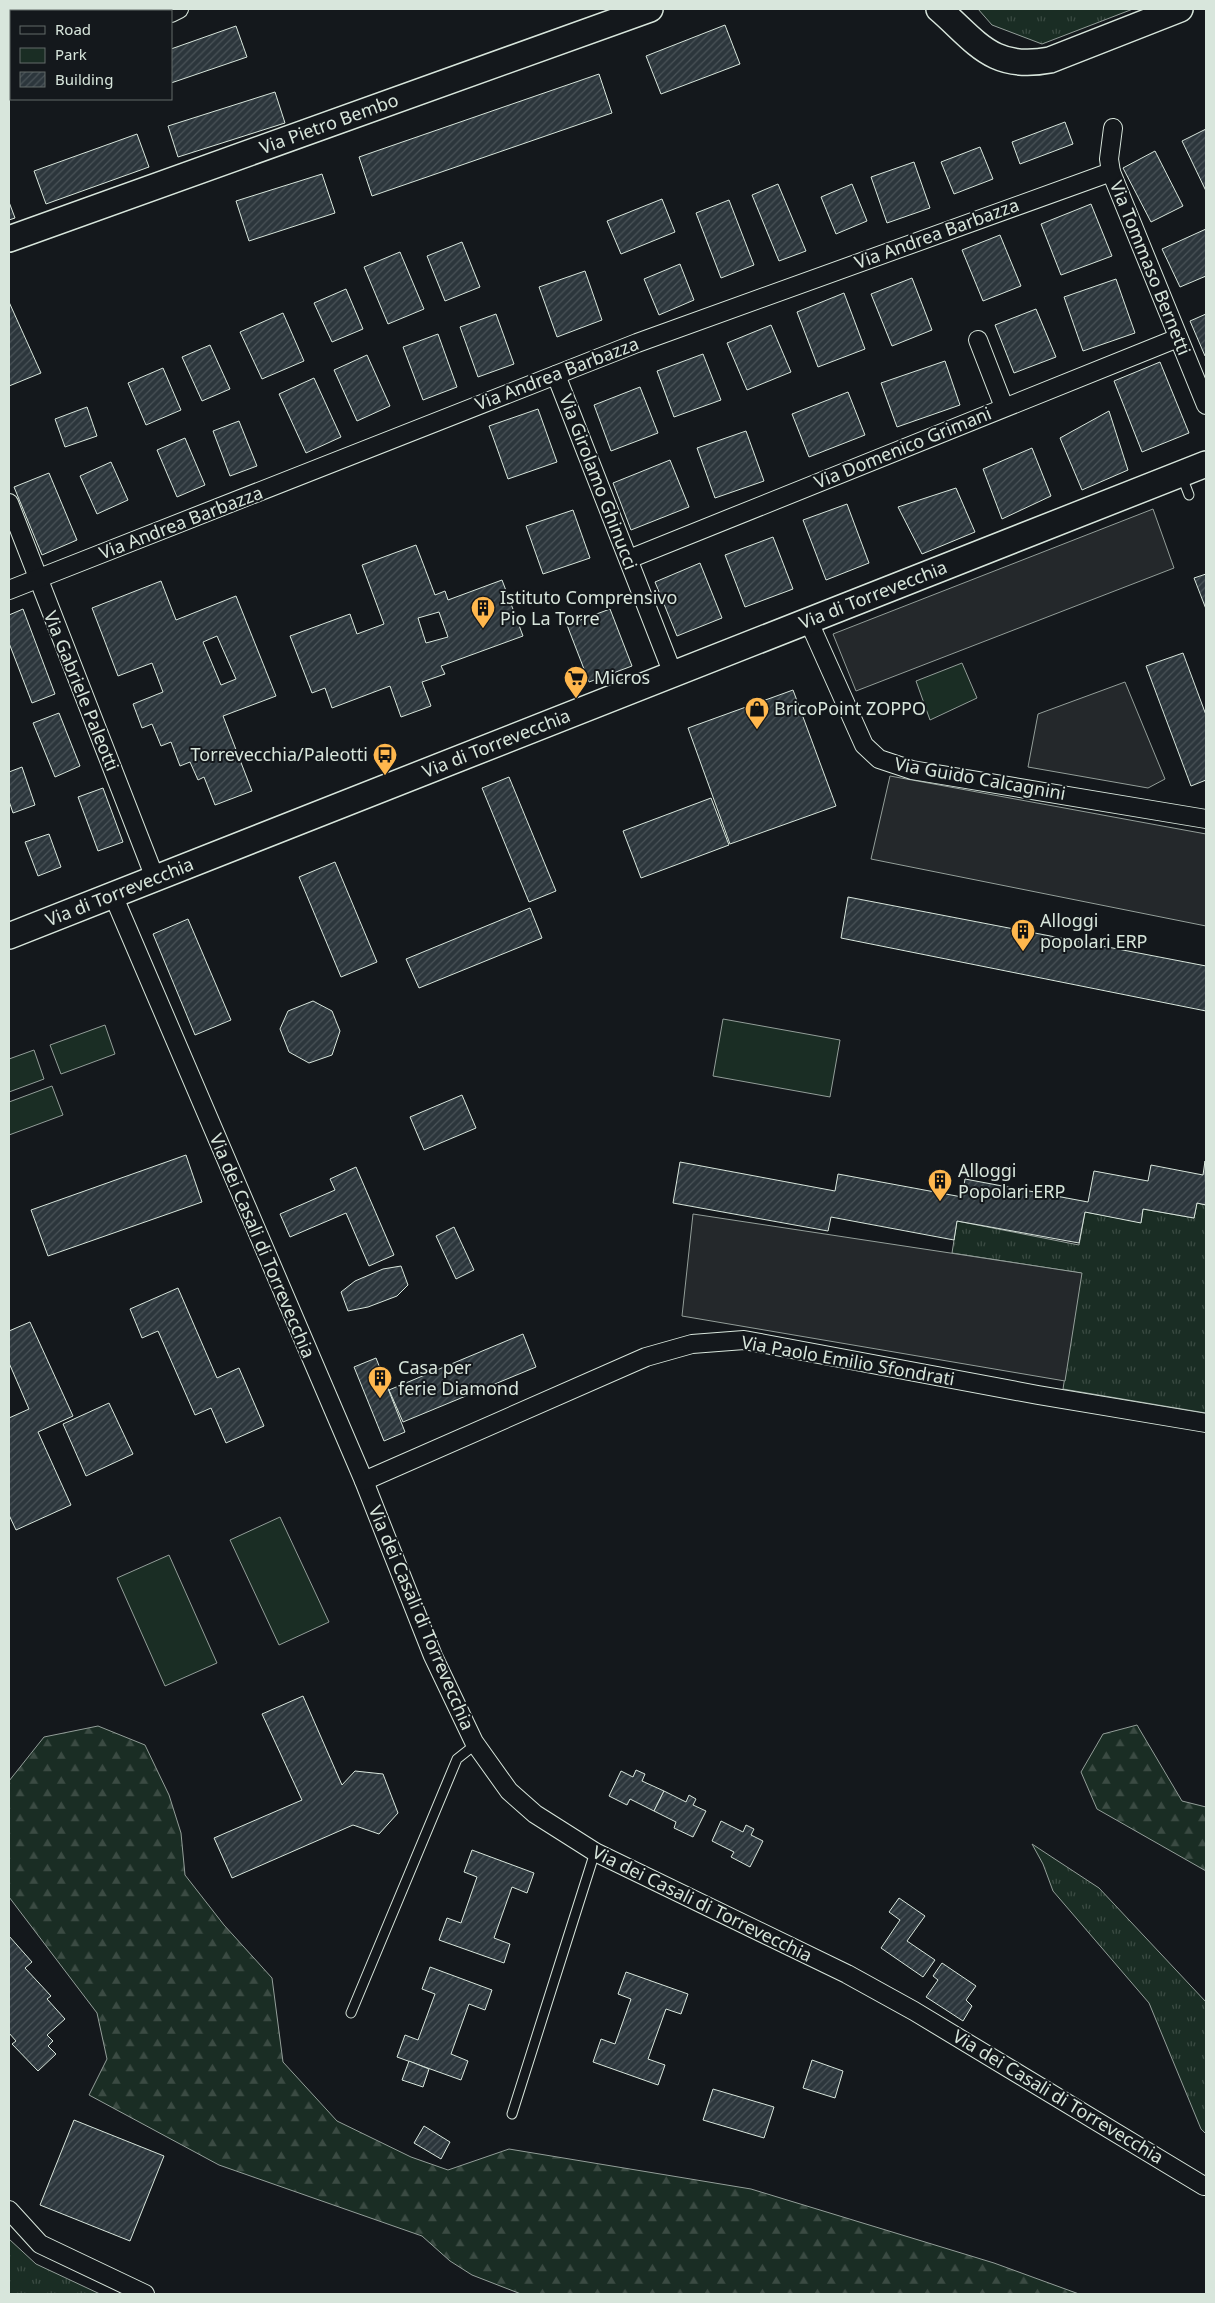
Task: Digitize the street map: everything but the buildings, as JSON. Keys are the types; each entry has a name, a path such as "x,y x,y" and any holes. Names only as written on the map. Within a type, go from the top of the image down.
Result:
{"main road":[{"name":"Via Pietro Bembo","path":"9,239 650,9"},
{"path":"948,12 970,39 990,52 1012,61 1034,62 1050,60 1180,9"},
{"name":"Via di Torrevecchia","path":"9,936 673,674 1185,484 1206,464"}],"street":[{"name":"Via Tommaso Bernetti","path":"1113,128 1109,159 1111,172 1206,405"},
{"name":"Via Andrea Barbazza","path":"9,590 674,329 1111,172"},
{"name":"Via Domenico Grimani","path":"629,559 1178,338"},
{"path":"978,340 1004,407"},
{"name":"Via Girolamo Ghinucci","path":"556,375 673,674"},
{"name":"Via Gabriele Paleotti","path":"9,503 156,878"},
{"name":"Via Guido Calcagnini","path":"809,622 858,736 870,753 879,759 912,770 1206,819"},
{"name":"Via dei Casali di Torrevecchia","path":"113,895 364,1481 434,1656 476,1744 495,1773 524,1805 595,1852 847,1974 906,2006 1204,2186"},
{"name":"Via Paolo Emilio Sfondrati","path":"364,1481 646,1357 701,1343 744,1340 1038,1395 1206,1423"},
{"path":"9,2210 27,2232 40,2244 145,2294"}],"lane":[{"path":"352,2014 457,1759 476,1744"},
{"path":"512,2114 595,1852"}],"green space":[{"path":"978,9 1133,9 1042,44 992,25"},
{"path":"962,663 977,698 930,720 916,681"},
{"path":"723,1019 840,1040 830,1097 713,1076"},
{"path":"105,1025 115,1054 61,1074 50,1045"},
{"path":"34,1050 44,1079 9,1092 9,1059"},
{"path":"52,1086 63,1115 9,1135 9,1102"},
{"path":"1197,1203 1206,1205 1206,1413 1063,1389 1081,1273 952,1253 957,1221 1079,1245 1085,1212 1141,1222 1143,1209 1194,1218"},
{"path":"280,1517 329,1622 279,1645 230,1540"},
{"path":"169,1555 217,1663 165,1686 117,1578"},
{"path":"1137,1725 1182,1801 1206,1807 1206,1871 1097,1809 1081,1772 1103,1734"},
{"path":"98,1726 145,1745 169,1795 181,1833 185,1875 224,1925 272,1978 283,2062 337,2121 411,2157 448,2170 509,2149 751,2189 994,2263 1079,2294 521,2294 472,2275 450,2261 422,2236 219,2165 89,2095 107,2059 97,2013 9,1897 9,1781 44,1737"},
{"path":"1032,1844 1099,1888 1206,2002 1206,2134 1201,2129 1149,2003 1053,1891 1043,1864"},
{"path":"9,2239 36,2264 100,2294 9,2294"}],"shaded area":[{"path":"1153,509 1174,568 856,691 833,634"},
{"path":"1125,682 1165,779 1148,788 1028,767 1038,714"},
{"path":"890,776 1206,834 1206,926 871,859"},
{"path":"693,1214 1082,1273 1065,1381 682,1316"}],"place":[{"name":"Istituto Comprensivo Pio La Torre","path":"483,629"},
{"name":"Micros","path":"576,699"},
{"name":"BricoPoint ZOPPO","path":"757,730"},
{"name":"Torrevecchia/Paleotti","path":"385,776"},
{"name":"Alloggi popolari ERP","path":"1023,952"},
{"name":"Alloggi Popolari ERP","path":"940,1202"},
{"name":"Casa per ferie Diamond","path":"380,1399"}]}
